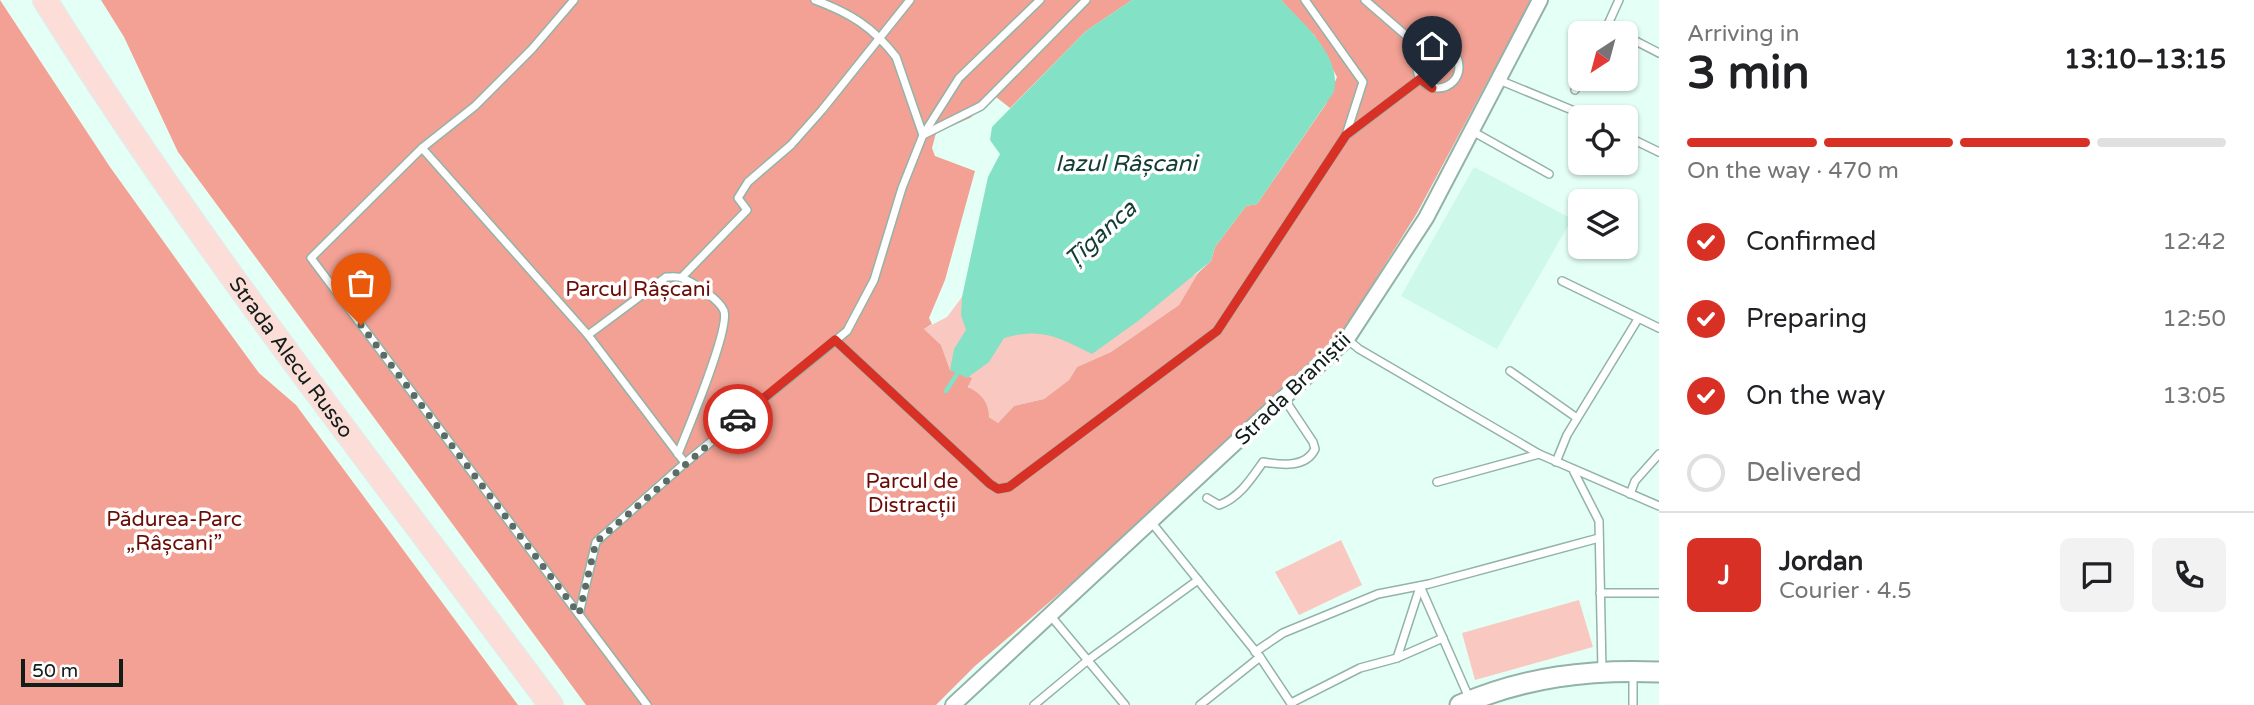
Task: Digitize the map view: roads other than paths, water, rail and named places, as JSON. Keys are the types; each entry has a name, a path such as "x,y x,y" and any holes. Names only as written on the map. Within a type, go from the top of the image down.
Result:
{"main road":[{"name":"Strada Alecu Russo","path":"45,0 107,96 249,298 551,705"},
{"path":"1465,703 1493,699 1547,677 1602,671 1659,672"}],"street":[{"name":"Strada Braniștii","path":"953,705 1285,400 1347,339 1426,218 1539,0"}],"lane":[{"path":"574,0 475,106 422,148 311,258 647,705"},
{"path":"815,0 849,13 878,36 896,57 922,135"},
{"path":"682,277 747,210 738,198 748,182 808,126 878,36 910,0"},
{"path":"579,614 596,542 685,463 851,325 874,280 902,188 922,135 959,78 1040,0"},
{"path":"922,135 981,106 1063,19 1086,0"},
{"path":"835,340 990,484 998,489 1009,487 1217,331 1346,135 1363,82 1305,0"},
{"path":"1365,0 1424,51"},
{"path":"1610,21 1619,0"},
{"path":"1638,42 1659,53"},
{"path":"1435,46 1447,48 1456,56 1459,68 1455,80 1444,88 1432,88 1420,79 1417,61 1424,51 1435,46"},
{"path":"1346,135 1420,79"},
{"path":"1499,80 1568,108"},
{"path":"1472,131 1549,174"},
{"path":"1638,142 1659,152"},
{"path":"422,148 588,335 685,463"},
{"path":"588,335 666,277 682,277 717,302 724,312 714,359 678,454"},
{"path":"1562,281 1659,328"},
{"path":"1556,462 1577,418 1638,319"},
{"path":"1347,339 1359,349 1539,454 1659,506"},
{"path":"1510,371 1577,418"},
{"path":"1207,498 1219,505 1227,503 1242,491 1263,463 1295,464 1312,454 1315,449 1313,442 1285,400"},
{"path":"1437,482 1539,454"},
{"path":"1630,494 1635,481 1659,454"},
{"path":"1574,471 1599,521 1602,671"},
{"path":"1152,523 1258,654 1291,704 1360,668 1398,657 1443,638"},
{"path":"1200,705 1283,634 1328,613 1378,594 1420,586 1599,538"},
{"path":"1034,705 1088,660 1198,580"},
{"path":"1420,586 1443,638 1465,703"},
{"path":"1398,657 1420,586"},
{"path":"1600,593 1659,593"},
{"path":"1050,615 1125,705"},
{"path":"1633,671 1633,705"}],"water":[{"name":"Iazul Râșcani","path":"1132,0 1281,0 1310,30 1327,53 1335,79 1334,92 1257,204 1246,206 1215,247 1211,261 1138,321 1092,354 1049,335 1029,333 1004,338 989,362 967,378 950,370 954,349 966,330 961,315 962,297 988,177 1000,154 990,140 992,127 1086,31"}],"waterway":[{"name":"Țîganca","path":"946,391 959,371"}],"park label":[{"name":"Parcul Râșcani","path":"638,289"},
{"name":"Parcul de Distracții","path":"912,493"},
{"name":"Pădurea-Parc „Râșcani”","path":"174,531"}]}
